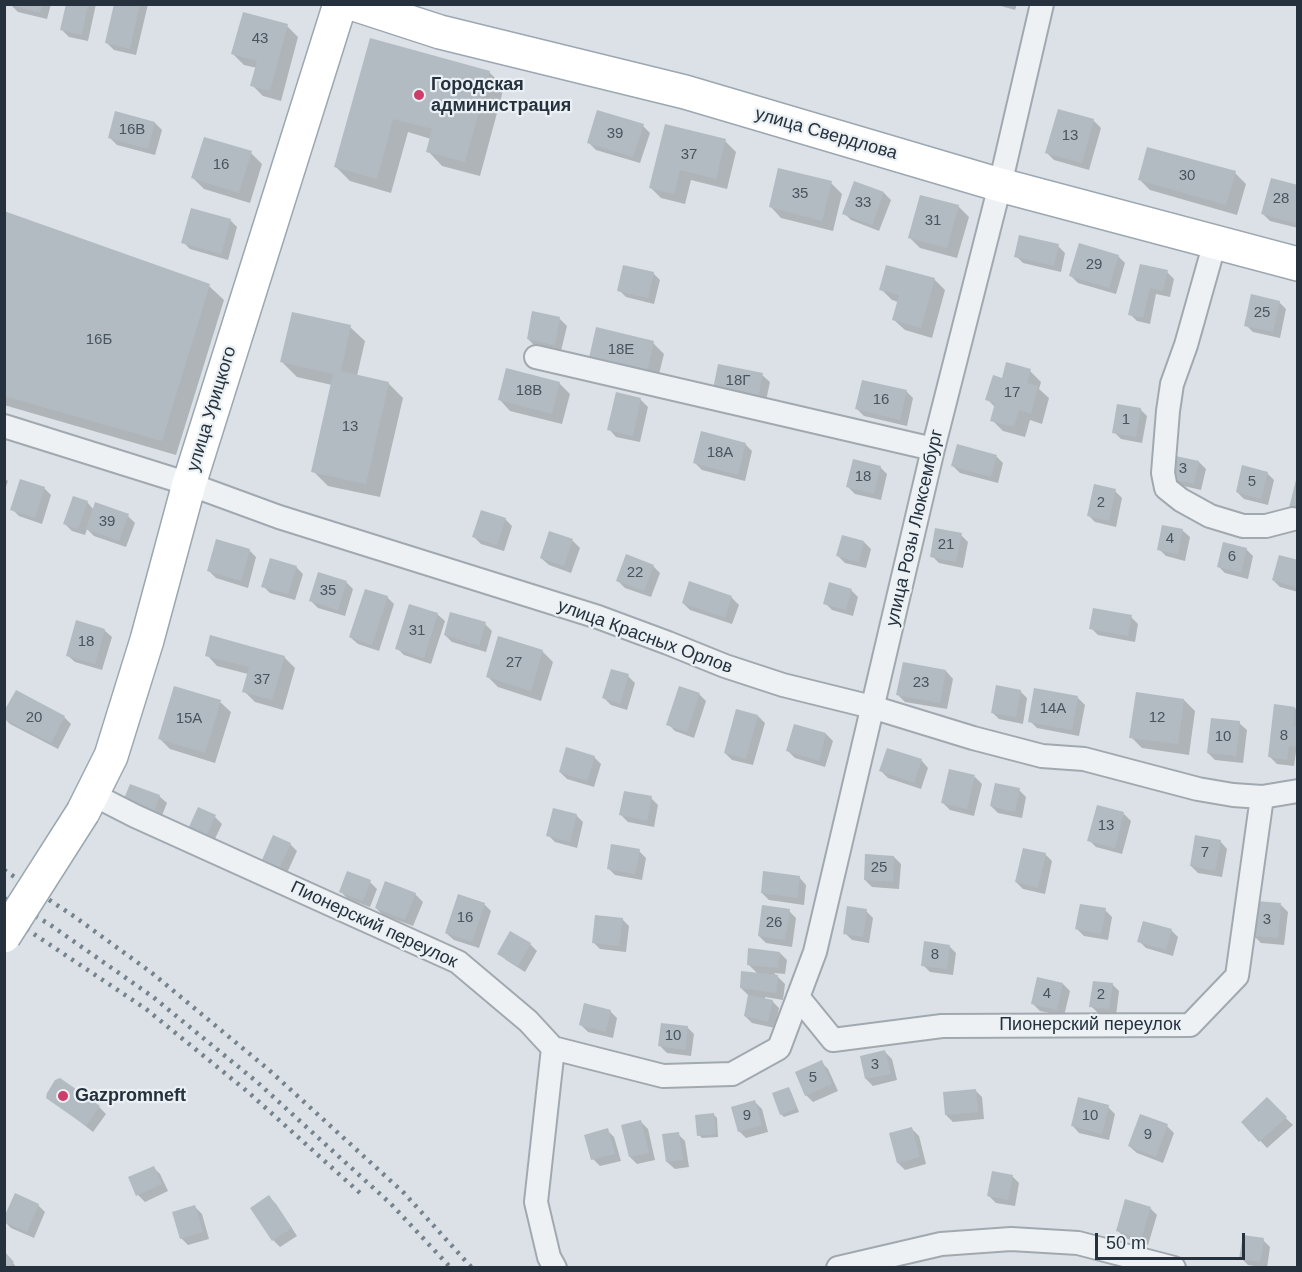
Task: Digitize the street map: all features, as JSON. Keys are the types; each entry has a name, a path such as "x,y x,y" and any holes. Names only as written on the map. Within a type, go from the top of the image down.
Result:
{"main road":[{"name":"улица Урицкого","path":"4,936 87,803 111,756 147,640 189,484 340,4"},
{"name":"улица Свердлова","path":"354,4 440,32 685,92 1000,185 1298,264"}],"street":[{"name":"улица Розы Люксембург","path":"553,1048 663,1076 732,1074 779,1048 815,952 933,449 1000,185 1042,4"},
{"path":"1215,242 1186,345 1172,384 1163,473 1166,488 1181,500 1210,516 1243,525 1266,526 1293,519"},
{"path":"536,357 933,449"},
{"name":"улица Красных Орлов","path":"4,426 189,484 279,517 598,617 773,682 872,707 973,738 1042,756 1084,759 1198,789 1262,797 1298,791"},
{"name":"Пионерский переулок","path":"798,997 833,1040 942,1026 1190,1025 1237,976 1262,797"},
{"name":"Пионерский переулок","path":"87,803 135,816 458,962 528,1021 553,1048"},
{"path":"553,1048 536,1202 549,1257 555,1268"},
{"path":"838,1268 941,1244 1011,1239 1078,1243 1174,1268"}],"building":[{"path":"9,4 42,4 40,13"},
{"path":"66,4 88,4 82,35 60,30"},
{"path":"114,4 140,4 130,49 105,43"},
{"path":"243,12 288,24 270,91 250,86 257,61 231,54"},
{"name":"Городская администрация","path":"370,38 490,71 465,162 426,152 432,129 393,119 377,179 334,167"},
{"path":"1058,109 1094,119 1082,163 1045,153"},
{"path":"597,110 644,124 633,157 587,143"},
{"path":"115,111 155,122 148,149 108,138"},
{"path":"665,124 726,139 716,179 680,170 674,194 649,188"},
{"path":"204,137 252,151 239,193 191,178"},
{"path":"1147,147 1236,171 1226,205 1138,180"},
{"path":"778,168 832,181 822,221 769,207"},
{"path":"1271,178 1298,185 1298,224 1261,214"},
{"path":"854,181 884,192 872,225 842,214"},
{"path":"920,195 959,205 947,248 908,238"},
{"path":"191,208 231,219 221,254 181,243"},
{"path":"4,211 210,284 162,441 4,396"},
{"path":"1019,235 1059,244 1054,266 1014,257"},
{"path":"1079,243 1119,255 1109,288 1069,276"},
{"path":"1140,264 1168,270 1163,291 1150,288 1143,318 1128,315"},
{"path":"623,265 654,272 648,298 617,291"},
{"path":"886,265 935,278 921,328 892,320 899,295 879,290"},
{"path":"1251,294 1280,301 1273,332 1244,326"},
{"path":"532,311 560,317 555,345 527,339"},
{"path":"292,312 351,325 341,371 389,382 366,484 311,472 333,374 280,362"},
{"path":"596,327 654,341 647,372 589,358"},
{"path":"1006,362 1031,369 1027,383 1038,386 1031,414 1019,410 1014,427 990,421 995,403 985,400 993,375 1002,378"},
{"path":"718,364 763,373 758,398 713,389"},
{"path":"506,368 560,382 552,414 498,400"},
{"path":"862,380 907,390 900,420 855,409"},
{"path":"616,392 641,398 633,436 607,430"},
{"path":"1117,404 1141,408 1136,437 1112,433"},
{"path":"701,431 746,443 738,475 693,463"},
{"path":"957,444 997,455 991,477 951,466"},
{"path":"1171,455 1199,461 1194,484 1166,478"},
{"path":"853,459 881,466 874,494 846,487"},
{"path":"1242,465 1268,472 1261,499 1236,492"},
{"path":"1298,476 1298,510 1289,508"},
{"path":"20,479 45,487 35,518 10,510"},
{"path":"1094,484 1116,489 1109,521 1087,516"},
{"path":"73,496 88,501 78,529 63,524"},
{"path":"95,502 129,514 119,541 86,529"},
{"path":"481,510 506,518 497,545 472,537"},
{"path":"1162,525 1183,529 1178,554 1157,550"},
{"path":"935,528 962,533 956,562 930,557"},
{"path":"549,531 573,539 564,566 540,558"},
{"path":"842,535 864,541 859,562 836,556"},
{"path":"216,539 250,549 241,581 207,571"},
{"path":"1223,542 1247,548 1241,573 1217,567"},
{"path":"626,554 654,565 644,591 616,581"},
{"path":"1279,555 1298,560 1298,588 1272,580"},
{"path":"270,558 297,566 288,594 261,587"},
{"path":"318,572 347,581 338,610 309,601"},
{"path":"689,581 732,596 725,618 682,603"},
{"path":"829,582 852,589 846,610 823,604"},
{"path":"365,589 388,596 372,645 349,637"},
{"path":"409,604 438,613 424,658 395,649"},
{"path":"1093,608 1132,615 1128,636 1089,629"},
{"path":"450,612 486,622 479,646 444,635"},
{"path":"76,620 105,629 95,664 66,656"},
{"path":"210,635 285,656 272,700 242,692 249,667 205,656"},
{"path":"498,636 543,650 531,691 486,677"},
{"path":"903,662 946,670 940,703 896,695"},
{"path":"611,669 629,674 620,704 602,698"},
{"path":"996,685 1021,690 1016,717 991,713"},
{"path":"174,686 221,700 205,753 158,739"},
{"path":"679,686 700,693 687,732 666,725"},
{"path":"1034,688 1078,696 1072,730 1028,722"},
{"path":"16,690 65,716 51,743 4,719 4,711"},
{"path":"1136,692 1184,699 1178,744 1129,738"},
{"path":"1274,704 1295,707 1293,726 1298,726 1298,747 1289,746 1287,760 1268,757"},
{"path":"736,709 758,715 746,759 724,753"},
{"path":"1211,718 1240,721 1236,756 1207,753"},
{"path":"794,724 826,733 819,761 786,751"},
{"path":"566,747 595,756 587,781 559,772"},
{"path":"887,748 922,759 914,783 879,771"},
{"path":"949,769 975,775 967,809 941,803"},
{"path":"995,783 1020,788 1015,812 990,806"},
{"path":"130,784 160,795 154,812 123,801"},
{"path":"624,791 652,796 647,821 619,815"},
{"path":"1097,805 1124,812 1115,848 1087,841"},
{"path":"198,807 216,815 206,837 188,829"},
{"path":"553,808 577,814 570,842 546,836"},
{"path":"273,835 291,843 280,867 262,860"},
{"path":"1195,835 1221,840 1215,871 1190,866"},
{"path":"611,844 640,849 635,874 607,869"},
{"path":"1023,848 1046,853 1038,888 1015,882"},
{"path":"865,854 894,856 893,882 864,880"},
{"path":"347,871 371,880 363,901 339,892"},
{"path":"763,871 800,876 797,898 761,893"},
{"path":"385,881 416,893 405,920 375,908"},
{"path":"458,894 485,903 472,942 445,933"},
{"path":"1256,901 1281,903 1278,938 1253,936"},
{"path":"1080,904 1106,908 1101,934 1075,929"},
{"path":"762,905 790,909 785,940 758,936"},
{"path":"847,906 867,909 863,937 843,934"},
{"path":"595,915 623,918 619,946 592,943"},
{"path":"1143,921 1172,929 1166,950 1137,942"},
{"path":"510,931 531,943 518,966 497,954"},
{"path":"924,941 950,945 947,969 921,966"},
{"path":"748,948 780,952 778,968 747,965"},
{"path":"741,971 778,975 776,993 740,988"},
{"path":"1037,977 1063,983 1057,1010 1031,1004"},
{"path":"1093,981 1113,983 1109,1009 1089,1007"},
{"path":"748,995 773,1000 768,1022 744,1016"},
{"path":"584,1003 611,1010 606,1032 579,1025"},
{"path":"661,1023 688,1026 685,1050 658,1046"},
{"path":"885,1050 891,1074 865,1079 860,1056"},
{"path":"822,1060 832,1084 805,1096 795,1072"},
{"path":"60,1078 100,1106 86,1126 46,1098 55,1080"},
{"path":"789,1087 797,1108 780,1115 772,1093"},
{"path":"976,1089 978,1112 945,1115 943,1092"},
{"path":"1078,1097 1109,1105 1102,1134 1071,1126"},
{"path":"1267,1097 1287,1117 1259,1142 1241,1122"},
{"path":"755,1100 762,1125 738,1132 731,1107"},
{"path":"714,1113 716,1134 697,1136 695,1115"},
{"path":"1140,1114 1168,1124 1156,1157 1128,1146"},
{"path":"641,1120 649,1153 629,1157 621,1125"},
{"path":"912,1127 920,1157 897,1163 889,1133"},
{"path":"608,1128 615,1154 591,1160 584,1135"},
{"path":"679,1132 683,1160 666,1162 662,1134"},
{"path":"154,1166 162,1184 136,1196 128,1177"},
{"path":"992,1171 1013,1175 1008,1200 987,1196"},
{"path":"15,1193 39,1204 27,1232 4,1222"},
{"path":"269,1195 292,1228 272,1241 250,1208"},
{"path":"1125,1199 1151,1207 1141,1239 1116,1231"},
{"path":"195,1205 203,1232 180,1239 172,1212"},
{"path":"1243,1235 1264,1238 1260,1262 1239,1259"},
{"path":"4,1251 14,1262 8,1268 4,1268"}],"railway":[{"path":"4,870 75,917 152,973 269,1070 404,1193 472,1268"},
{"path":"4,898 49,924 153,997 257,1082 391,1204 451,1268"},
{"path":"4,914 146,1009 248,1092 360,1193"}],"place":[{"name":"Городская администрация","path":"419,95"},
{"name":"Gazpromneft","path":"63,1096"}]}
